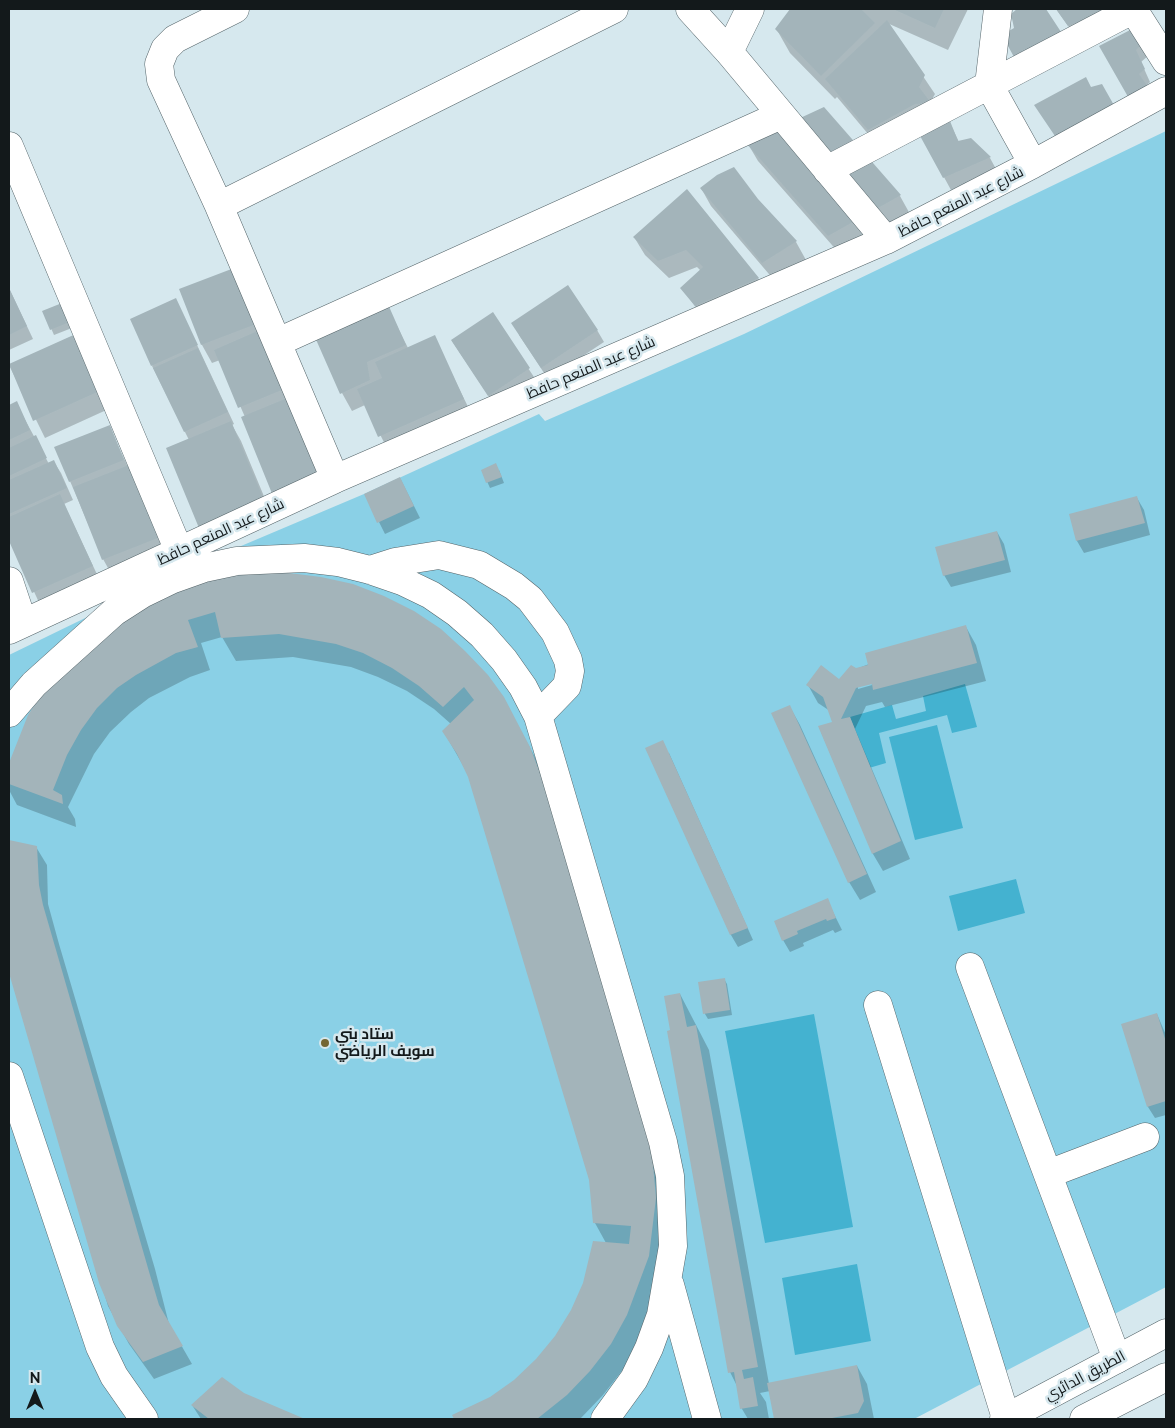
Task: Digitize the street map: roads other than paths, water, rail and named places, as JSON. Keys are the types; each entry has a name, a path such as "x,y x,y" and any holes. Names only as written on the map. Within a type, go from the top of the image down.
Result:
{"main road":[{"path":"235,9 175,39 165,49 159,64 161,80 219,206 335,479"},
{"path":"219,206 614,9"},
{"path":"690,9 729,52 886,240"},
{"path":"729,52 750,9"},
{"path":"998,9 989,85 1033,164"},
{"path":"828,170 1134,9 1166,61"},
{"name":"شارع عبد المنعم حافظ","path":"16,626 335,479 886,240 1033,164 1166,91"},
{"path":"278,342 781,115"},
{"path":"9,146 179,551"},
{"path":"370,570 395,562 439,555 478,565 514,586 530,599 555,632 568,660 570,671 566,686 538,716"},
{"path":"9,713 34,684 65,658 88,634 114,612 142,594 173,579 221,565 271,558 304,558 338,562 370,570 430,595 457,613 482,635 504,660 523,687 538,716 663,1142 670,1176 673,1246 661,1315 649,1348 634,1379 605,1419"},
{"path":"9,580 16,626"},
{"path":"970,967 1117,1359"},
{"path":"878,1005 1004,1419"},
{"path":"9,1076 100,1347 114,1376 144,1419"},
{"path":"1048,1174 1145,1137"},
{"path":"668,1281 706,1419"},
{"name":"الطريق الدائري","path":"1004,1419 1166,1333"},
{"path":"1084,1419 1166,1377"}],"place":[{"name":"ستاد بني سويف الرياضي","path":"325,1043"}]}
